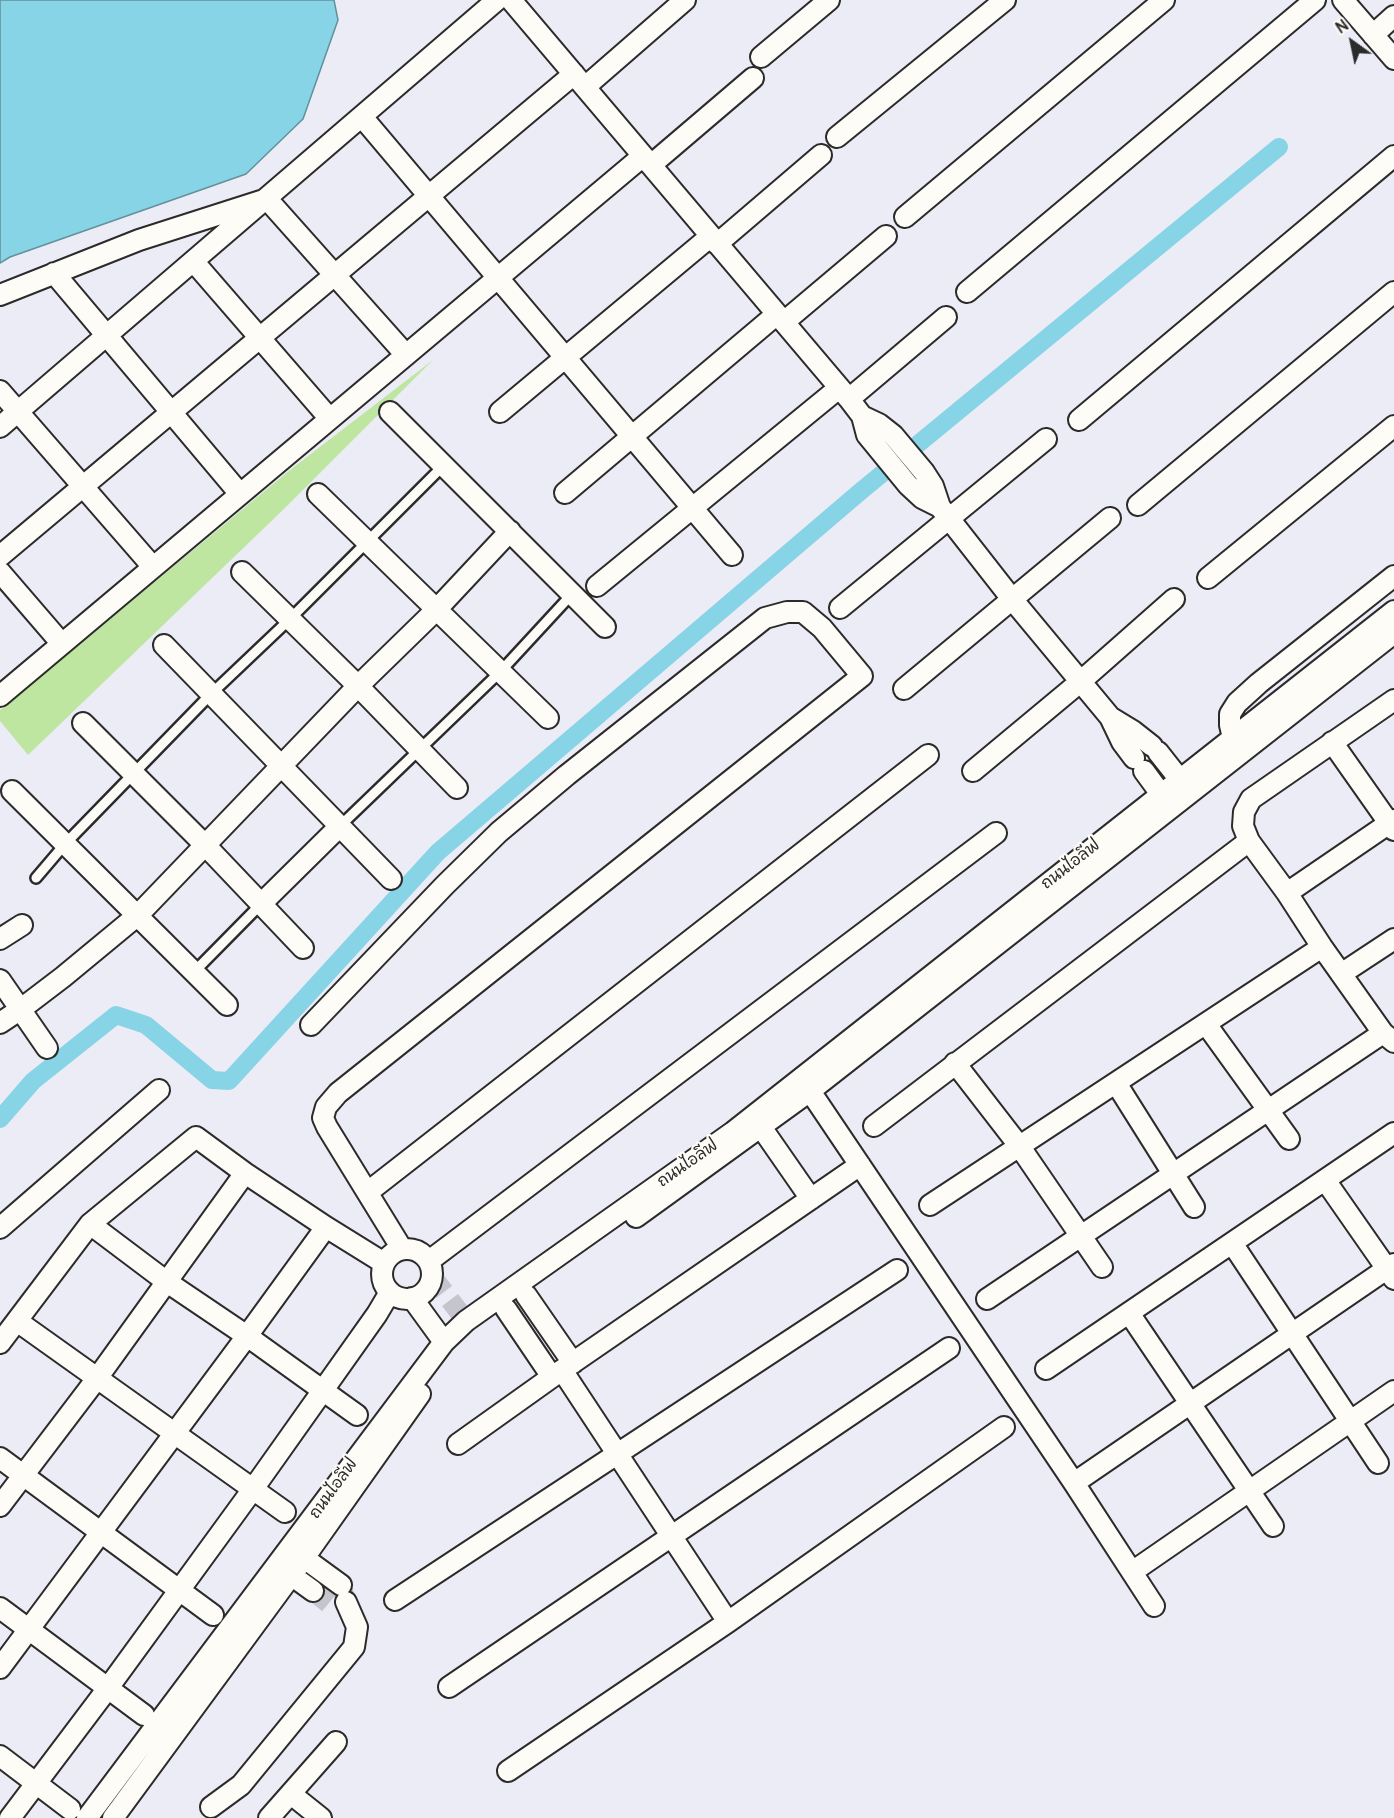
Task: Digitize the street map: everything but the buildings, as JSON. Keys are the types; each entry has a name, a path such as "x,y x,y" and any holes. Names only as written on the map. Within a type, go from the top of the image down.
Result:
{"street":[{"path":"0,427 363,118 497,0"},
{"path":"0,556 429,196 685,0"},
{"path":"760,57 829,0"},
{"path":"837,137 1005,0"},
{"path":"906,217 1164,0"},
{"path":"967,292 1315,0"},
{"path":"1343,0 1394,59"},
{"path":"520,3 579,81 862,416 867,435 877,448 908,485 944,513"},
{"path":"1373,35 1394,16"},
{"path":"0,696 498,278 753,78"},
{"path":"363,118 732,555"},
{"path":"500,412 820,155"},
{"path":"1079,420 1394,156"},
{"path":"0,295 139,240 267,199"},
{"path":"267,199 406,355"},
{"path":"565,494 632,437 886,236"},
{"path":"194,262 330,419"},
{"path":"54,273 240,494"},
{"path":"1138,505 1394,292"},
{"path":"597,586 692,508 946,317"},
{"path":"0,391 153,567"},
{"path":"390,412 605,627"},
{"path":"862,416 879,424 893,435 924,472 933,486 944,513 1110,717 1122,742 1166,801"},
{"path":"1208,578 1394,426"},
{"path":"840,608 944,513 1046,439"},
{"path":"318,494 548,718"},
{"path":"904,689 1110,518"},
{"path":"0,1023 21,1010 138,915 358,686 436,610 510,531"},
{"path":"0,572 62,644"},
{"path":"242,572 457,788"},
{"path":"1233,738 1230,714 1237,703 1394,576"},
{"path":"973,771 1080,682 1174,599"},
{"name":"ถนนไอลีฟ","path":"1185,786 1233,738 1394,611"},
{"path":"311,1025 499,832 765,618 787,612 803,612 822,628 862,676 338,1093 326,1107 323,1118 402,1249"},
{"name":"ถนนไอลีฟ","path":"113,1818 304,1558 450,1353 506,1309 810,1091 1185,786 1394,633"},
{"path":"164,645 391,879"},
{"path":"987,1299 1268,1111 1389,1037 1322,947 1250,841 1243,826 1244,813 1251,799 1394,700"},
{"path":"1110,717 1133,731 1155,749 1185,786"},
{"path":"83,723 206,846 303,948"},
{"path":"1287,893 1392,825 1332,742"},
{"path":"368,1192 928,755"},
{"path":"12,791 227,1005"},
{"name":"ถนนไอลีฟ","path":"78,1813 444,1342 466,1321 733,1132 800,1078 1166,801"},
{"path":"261,904 340,826"},
{"path":"429,1261 996,832"},
{"path":"874,1126 1250,841"},
{"path":"0,939 21,925"},
{"path":"1341,974 1394,939"},
{"path":"930,1205 1322,947"},
{"path":"0,980 47,1048"},
{"path":"1206,1024 1289,1139"},
{"path":"955,1064 1020,1146 1102,1267"},
{"path":"1116,1083 1194,1207"},
{"path":"0,1228 159,1090"},
{"path":"810,1091 1154,1606"},
{"path":"761,1127 811,1199"},
{"path":"1046,1369 1394,1133"},
{"path":"0,1343 90,1224 196,1137 245,1173 384,1263"},
{"path":"458,1444 860,1165"},
{"path":"0,1506 98,1377 245,1173"},
{"path":"1074,1483 1292,1334 1392,1270 1326,1179"},
{"path":"90,1224 167,1282 357,1415"},
{"path":"0,1668 326,1227"},
{"path":"1232,1243 1378,1463"},
{"path":"402,1249 418,1251 429,1261 432,1269 430,1284 420,1296 397,1297 390,1292 382,1279 384,1263 394,1252 402,1249"},
{"path":"395,1600 897,1270"},
{"path":"10,1818 253,1489 390,1292"},
{"path":"526,1295 562,1370 728,1622"},
{"path":"412,1298 444,1342"},
{"path":"506,1309 562,1370"},
{"path":"1129,1313 1273,1526"},
{"path":"17,1321 285,1512"},
{"path":"449,1687 949,1348"},
{"path":"1132,1572 1394,1391"},
{"path":"508,1771 728,1622 1005,1426"},
{"path":"0,1458 213,1615"},
{"path":"211,1807 241,1785 354,1647 357,1627 344,1594 304,1558"},
{"path":"291,1575 313,1591"},
{"path":"0,1608 144,1714"},
{"path":"269,1818 336,1742"},
{"path":"0,1756 78,1813"},
{"path":"291,1794 321,1818"}],"lane":[{"path":"36,878 65,844 211,694 290,619 444,465"},
{"path":"340,826 500,672 572,594"},
{"path":"194,972 261,904"}],"green space":[{"path":"433,360 285,508 28,755 0,721 0,710 290,470"}],"water":[{"path":"0,0 334,0 338,20 303,119 246,174 10,257 0,263"}],"waterway":[{"path":"0,1119 33,1081 116,1015 146,1025 212,1080 229,1081 438,852 861,491 1279,147"}],"tunnel":[{"path":"432,1276 466,1321"},
{"path":"313,1591 329,1604 346,1602 342,1587"}]}
